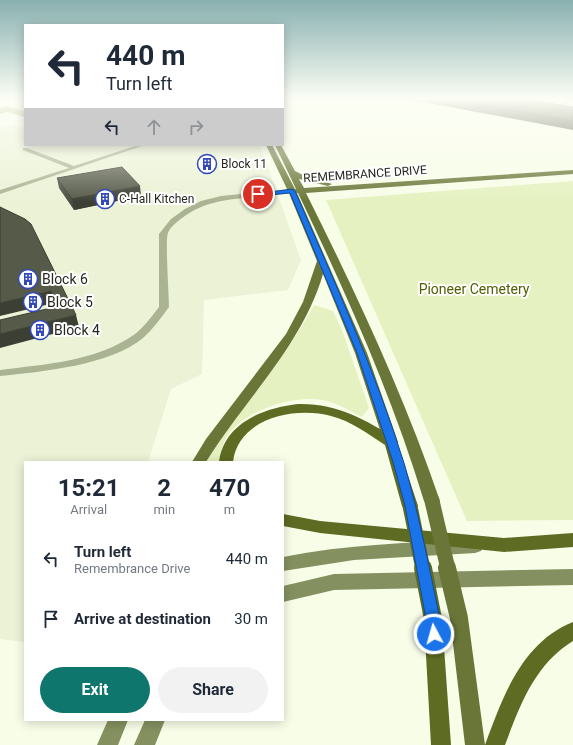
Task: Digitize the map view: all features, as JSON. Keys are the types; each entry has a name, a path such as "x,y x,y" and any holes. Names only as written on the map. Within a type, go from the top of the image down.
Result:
{"highway":[{"path":"226,461 226,455 232,440 240,432 256,420 272,413 294,409 312,407 348,417 391,442 410,506 433,619 441,745"},
{"path":"284,520 320,528 504,545 573,540"},
{"path":"495,745 524,674 552,644 573,631"}],"main road":[{"path":"270,146 297,191 376,353 420,462 432,501 459,618 475,745"},
{"path":"279,146 292,172 321,263 361,353 391,442"},
{"path":"554,174 573,165"},
{"path":"292,172 303,178 343,187"},
{"name":"REMEMBRANCE DRIVE","path":"297,191 573,172"},
{"path":"200,461 227,419 266,370 295,327 311,296 321,263"},
{"path":"284,564 365,552 504,545"},
{"path":"284,594 334,582 573,577"},
{"path":"107,745 118,721"},
{"path":"144,745 155,721"}],"street":[{"path":"0,192 140,146"},
{"path":"25,149 74,168"},
{"name":"REMEMBRANCE DRIVE","path":"0,372 61,366 110,352 139,336 164,307 163,234 168,225 179,215 200,204 218,199 297,191"}],"shaded area":[{"path":"0,133 24,133 24,146 260,146 301,260 288,290 204,300 202,374 171,389 148,461 24,461 24,642 0,639"}],"green space":[{"name":"Pioneer Cemetery","path":"573,181 573,520 467,521 326,200"},
{"path":"314,305 333,311 342,330 369,408 362,417 338,405 322,400 296,400 269,407 244,420 234,428 225,440 220,461 207,461 232,422 289,346"}],"building":[{"path":"122,167 140,186 72,199 57,178"},
{"path":"0,207 25,219 31,224 76,315 0,334 0,320 55,307 51,291 0,303"}],"place":[{"name":"Block 11","path":"207,164"},
{"name":"C-Hall Kitchen","path":"105,199"},
{"name":"Block 6","path":"28,279"},
{"name":"Block 5","path":"33,302"},
{"name":"Block 4","path":"40,330"}],"route":[{"path":"258,194 292,191 321,263 361,353 398,462 410,506 433,619 434,634"}]}
